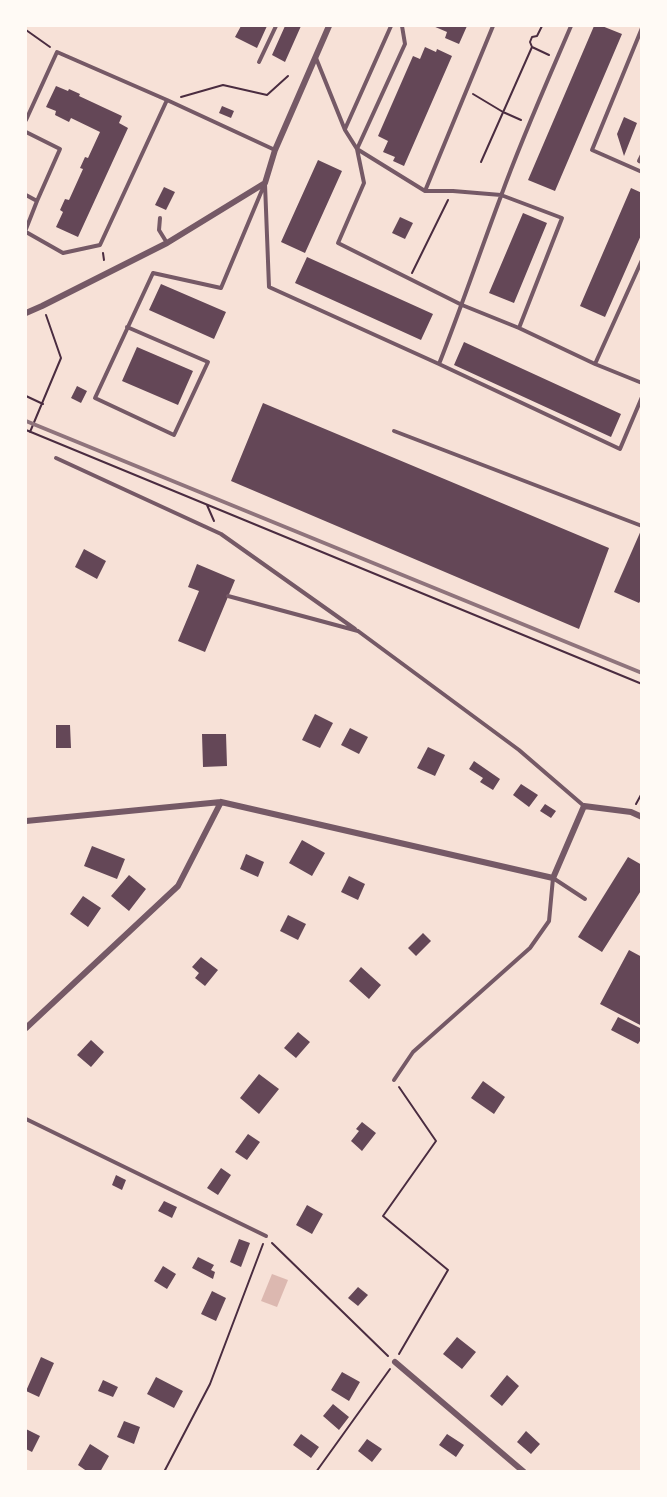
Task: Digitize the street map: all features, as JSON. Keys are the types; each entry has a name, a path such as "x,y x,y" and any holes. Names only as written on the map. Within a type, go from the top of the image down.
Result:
{"street":[{"path":"26,313 167,243 265,183 275,150 329,26"},
{"path":"26,821 221,802 553,878 584,807 631,812 642,817"},
{"path":"26,1028 178,886 221,802"},
{"path":"394,1362 524,1472"}],"lane":[{"path":"258,62 276,26"},
{"path":"345,130 391,26"},
{"path":"357,149 405,44 402,26"},
{"path":"425,191 493,26"},
{"path":"439,364 501,195 571,26"},
{"path":"642,28 592,150 642,172"},
{"path":"26,120 57,52 275,150"},
{"path":"316,58 345,130 357,149 364,183 338,243 462,306 519,328 642,383"},
{"path":"26,132 60,149 26,230 63,253 100,245 167,100"},
{"path":"357,149 425,191 453,190 501,195 562,218 519,328"},
{"path":"642,154 639,161 642,162"},
{"path":"127,327 208,362 174,435 95,398 127,327 153,273 221,288 265,183"},
{"path":"265,183 269,286 620,449 642,397"},
{"path":"26,195 37,201"},
{"path":"160,218 159,230 167,243"},
{"path":"596,364 642,260"},
{"path":"394,431 642,526"},
{"path":"56,458 221,534 358,631 519,750 584,807"},
{"path":"228,596 358,631"},
{"path":"393,1080 413,1052 530,948 549,921 553,878 585,899"},
{"path":"26,1119 266,1236"}],"path":[{"path":"482,162 532,47 530,42 532,37 537,36 542,26"},
{"path":"26,30 57,52"},
{"path":"532,47 557,58"},
{"path":"167,100 223,85 267,95 288,76"},
{"path":"467,90 503,112 529,124"},
{"path":"409,278 453,190"},
{"path":"30,432 61,358 42,306"},
{"path":"26,396 43,404"},
{"path":"26,430 642,684"},
{"path":"207,505 221,534"},
{"path":"316,1472 394,1362 448,1270 383,1216 436,1141 393,1080"},
{"path":"164,1472 210,1384 266,1236 394,1362"}],"shaded area":[{"path":"272,1274 288,1280 277,1307 261,1301"}],"building":[{"path":"241,26 267,26 257,48 235,37"},
{"path":"285,26 301,26 285,62 272,55"},
{"path":"433,26 467,26 459,44 445,38 447,32"},
{"path":"594,26 602,26 622,34 555,191 528,180"},
{"path":"425,47 436,52 437,49 452,56 404,166 393,161 395,157 383,152 388,141 378,136 413,56 420,59"},
{"path":"56,86 80,94 79,96 122,116 119,123 128,128 78,237 56,227 63,212 60,210 65,199 69,200 83,169 80,168 85,157 88,158 100,132 71,118 69,122 55,115 56,111 46,107"},
{"path":"222,106 234,111 231,118 219,113"},
{"path":"624,117 637,123 624,156 617,134"},
{"path":"318,160 342,171 305,253 281,242"},
{"path":"164,187 175,192 166,210 155,205"},
{"path":"631,188 642,193 642,233 605,317 580,306"},
{"path":"523,213 547,223 514,303 489,293"},
{"path":"400,217 413,223 405,239 392,233"},
{"path":"307,257 433,314 421,340 295,283"},
{"path":"161,284 226,312 214,339 149,310"},
{"path":"464,342 621,414 611,437 454,365"},
{"path":"137,347 193,371 178,405 122,381"},
{"path":"77,386 87,391 81,403 71,398"},
{"path":"263,403 609,548 579,629 231,481"},
{"path":"642,528 642,598 639,603 614,592"},
{"path":"84,549 106,561 97,579 75,567"},
{"path":"197,564 235,580 205,652 178,641 199,591 188,587"},
{"path":"315,714 333,723 320,748 302,740"},
{"path":"56,725 70,725 71,748 56,748"},
{"path":"350,728 368,737 359,754 341,745"},
{"path":"202,734 226,734 227,766 203,767"},
{"path":"428,747 445,755 435,776 417,768"},
{"path":"474,761 500,779 493,790 480,782 483,778 469,769"},
{"path":"521,784 538,795 529,807 513,795"},
{"path":"545,804 556,811 551,818 540,811"},
{"path":"302,840 325,853 312,876 289,863"},
{"path":"92,846 125,859 117,879 84,866"},
{"path":"246,854 264,862 258,877 240,869"},
{"path":"628,857 642,865 642,889 602,952 578,937"},
{"path":"129,875 146,889 129,911 111,896"},
{"path":"349,876 365,884 358,900 341,892"},
{"path":"83,896 101,908 88,927 70,914"},
{"path":"288,915 306,924 298,940 280,931"},
{"path":"423,933 431,941 416,956 408,948"},
{"path":"629,950 642,957 642,1026 600,1004"},
{"path":"201,957 218,970 205,986 195,978 199,973 192,967"},
{"path":"361,967 381,985 369,999 349,981"},
{"path":"618,1017 642,1029 642,1038 638,1044 611,1030"},
{"path":"298,1032 310,1042 296,1058 284,1048"},
{"path":"91,1040 104,1052 91,1067 77,1055"},
{"path":"259,1074 279,1089 259,1114 240,1098"},
{"path":"483,1081 505,1097 494,1114 471,1098"},
{"path":"362,1122 376,1133 362,1151 351,1141 359,1131 356,1129"},
{"path":"248,1134 260,1142 247,1160 235,1152"},
{"path":"221,1168 231,1175 218,1195 207,1188"},
{"path":"116,1175 126,1180 122,1190 112,1185"},
{"path":"164,1201 177,1207 172,1218 158,1211"},
{"path":"307,1205 323,1214 312,1234 296,1225"},
{"path":"239,1239 250,1243 241,1267 230,1262"},
{"path":"198,1257 214,1265 211,1270 215,1272 213,1279 192,1268"},
{"path":"163,1266 176,1274 167,1289 154,1281"},
{"path":"358,1287 368,1295 358,1306 348,1298"},
{"path":"212,1291 226,1298 216,1321 201,1314"},
{"path":"457,1337 476,1352 462,1369 443,1354"},
{"path":"41,1357 54,1363 39,1397 26,1391"},
{"path":"342,1372 360,1382 349,1401 331,1390"},
{"path":"507,1375 519,1386 502,1406 490,1396"},
{"path":"156,1377 183,1391 174,1408 147,1394"},
{"path":"103,1380 118,1387 113,1397 98,1391"},
{"path":"333,1404 349,1417 339,1430 323,1416"},
{"path":"124,1421 140,1427 134,1444 117,1437"},
{"path":"26,1429 40,1436 32,1452 26,1449"},
{"path":"526,1431 540,1444 531,1454 517,1442"},
{"path":"301,1434 319,1447 311,1458 293,1445"},
{"path":"447,1434 464,1445 456,1457 439,1445"},
{"path":"367,1439 382,1449 372,1462 358,1451"},
{"path":"90,1444 109,1456 100,1472 88,1472 78,1465"}],"railway":[{"path":"26,421 642,673"}]}
